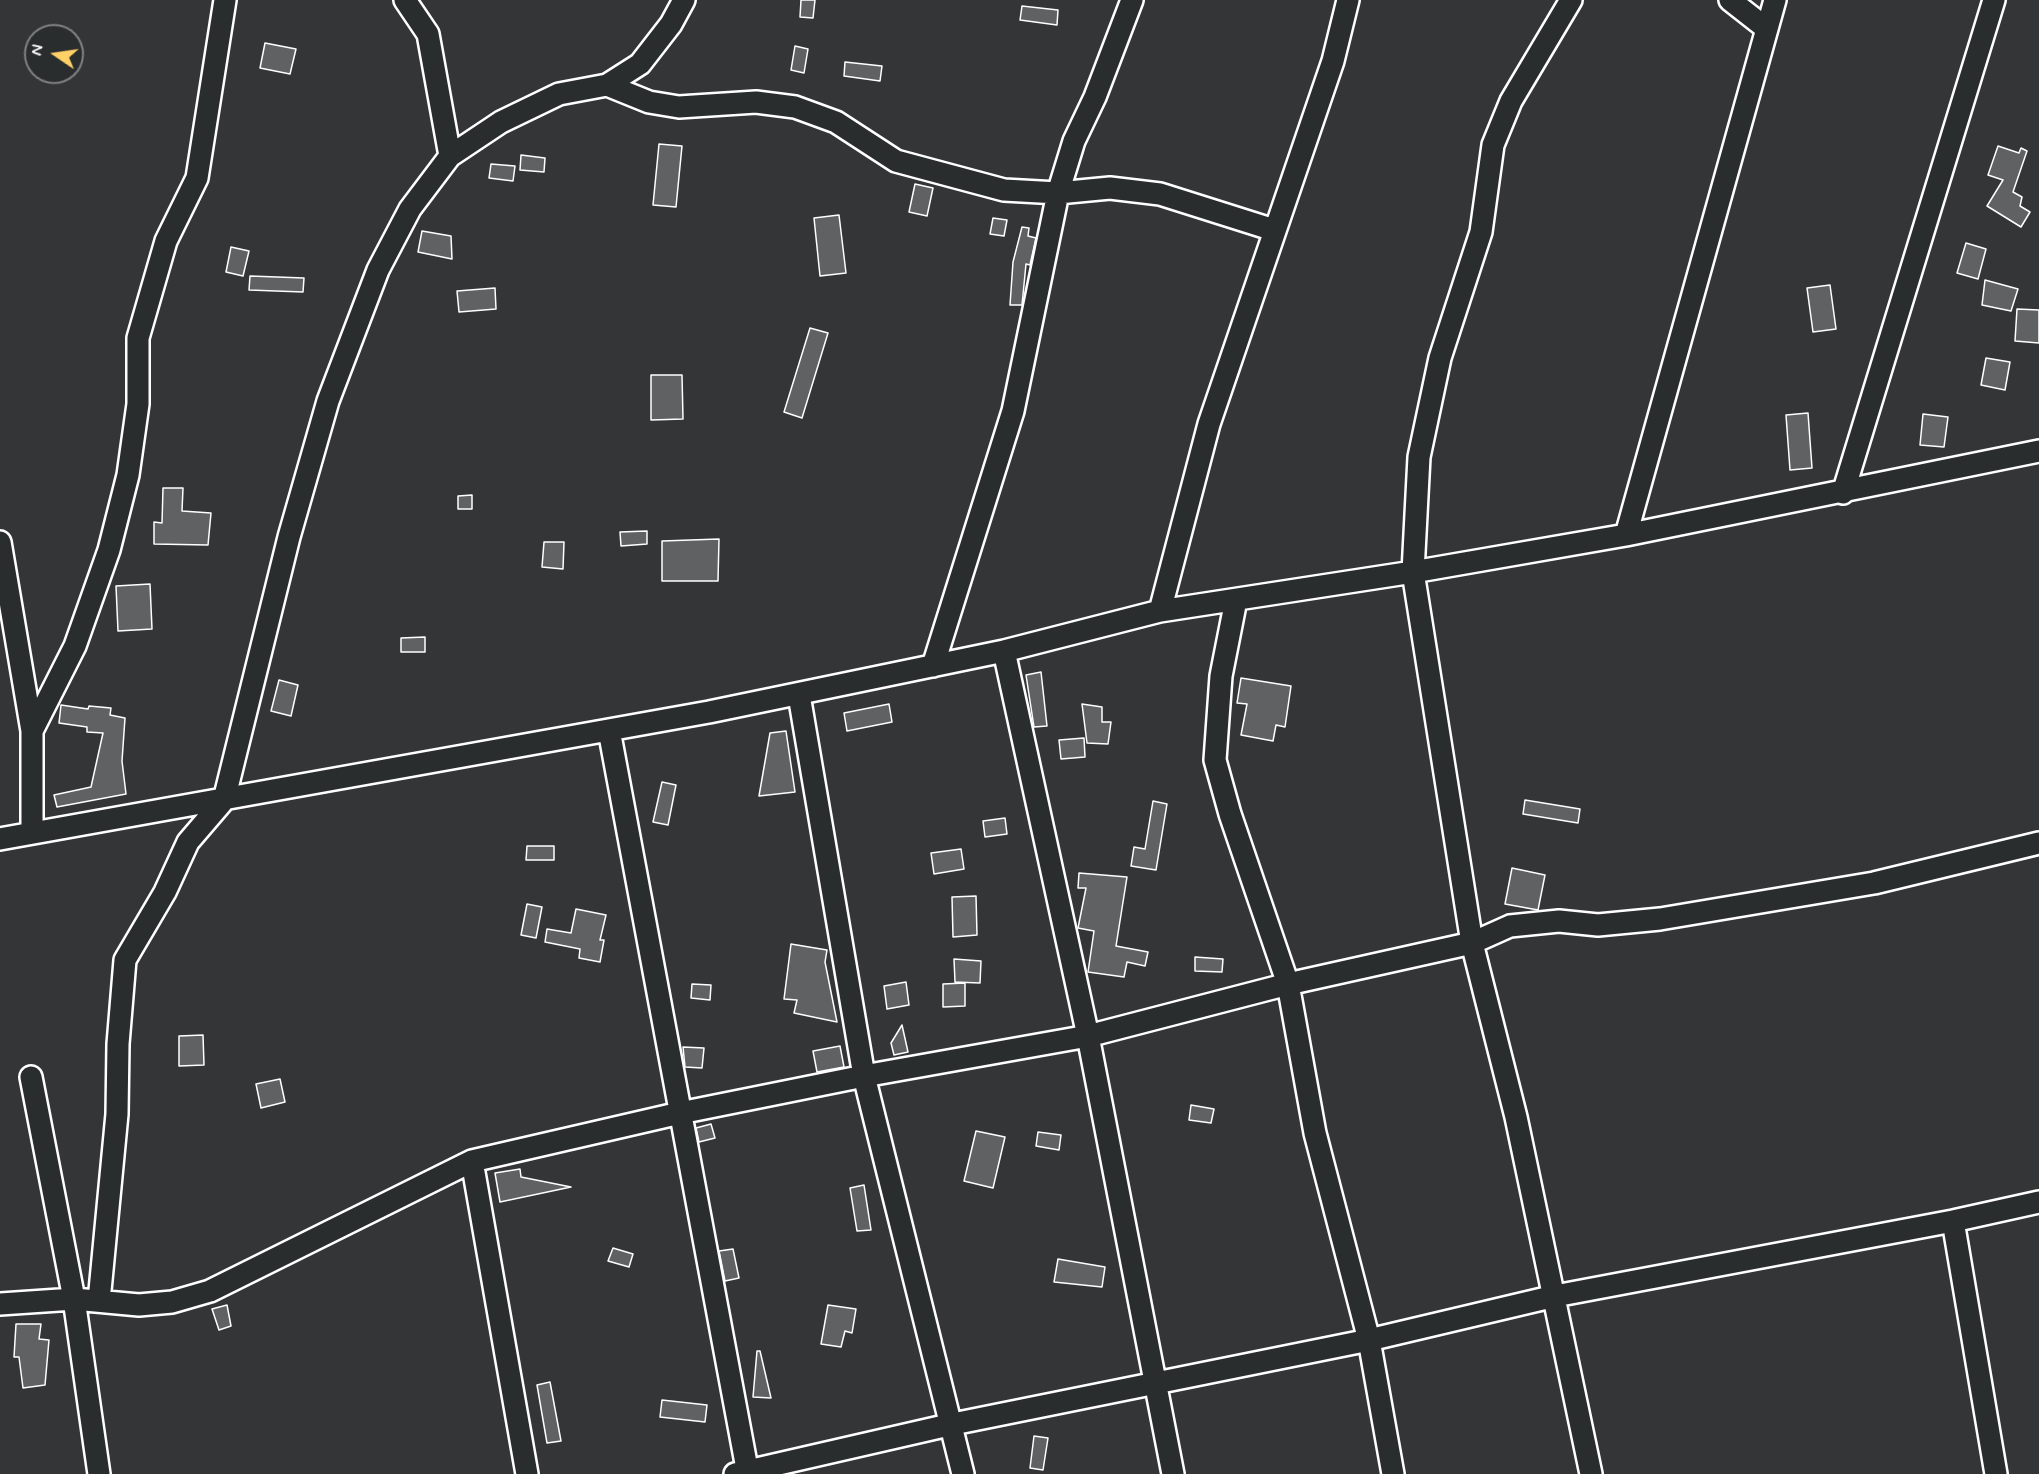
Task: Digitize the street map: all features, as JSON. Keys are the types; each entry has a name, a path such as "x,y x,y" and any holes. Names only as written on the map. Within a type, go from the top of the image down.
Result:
{"street":[{"path":"32,731 75,646 109,550 128,475 138,404 138,338 166,241 197,178 225,0"},
{"path":"405,0 428,34 450,156"},
{"path":"99,1301 117,1114 118,1044 125,960 165,892 188,842 224,800 289,537 328,401 378,270 410,208 450,156 501,122 559,94 607,85 640,64 671,24 684,0"},
{"path":"933,666 1013,411 1058,193 1074,141 1095,97 1132,0"},
{"path":"1160,611 1209,424 1333,61 1348,0"},
{"path":"1571,0 1511,101 1493,145 1481,232 1440,358 1419,456 1413,572 1472,943 1516,1117 1592,1474"},
{"path":"1730,0 1767,29"},
{"path":"1626,535 1775,0"},
{"path":"1843,493 1994,0"},
{"path":"607,85 649,102 679,107 756,102 795,107 836,122 896,161 1005,190 1058,193 1110,188 1160,194 1274,230"},
{"path":"0,839 799,695 1004,651 1160,611 1413,572 1626,535 1843,493 2039,451"},
{"path":"0,542 32,731 32,833"},
{"path":"1236,600 1221,676 1215,760 1230,814 1288,984 1314,1133 1369,1340 1393,1474"},
{"path":"1004,651 1088,1036 1173,1474"},
{"path":"799,695 864,1076 953,1424 963,1474"},
{"path":"609,730 744,1473 953,1424 1369,1340 1555,1296 1953,1221 2039,1202"},
{"path":"0,1304 74,1299 139,1305 172,1302 210,1292 472,1161 680,1113 864,1076 1088,1036 1288,984 1472,943 1510,926 1559,921 1598,925 1660,919 1874,883 2039,843"},
{"path":"31,1077 74,1299 99,1474"},
{"path":"472,1161 527,1474"},
{"path":"1953,1221 1996,1474"}],"building":[{"path":"801,0 815,0 813,18 800,17"},
{"path":"1022,6 1058,10 1057,25 1020,20"},
{"path":"265,43 296,49 290,74 260,68"},
{"path":"795,46 808,49 804,73 791,70"},
{"path":"845,62 882,66 880,81 844,76"},
{"path":"659,144 682,146 676,207 653,205"},
{"path":"1998,146 2019,153 2021,148 2027,151 2013,192 2022,197 2020,206 2030,212 2021,227 1987,206 2003,180 1988,175"},
{"path":"521,155 545,158 544,172 520,170"},
{"path":"491,164 515,166 513,181 489,178"},
{"path":"915,184 933,188 927,216 909,212"},
{"path":"839,215 846,273 820,276 814,218"},
{"path":"993,218 1007,220 1004,236 990,234"},
{"path":"1022,227 1029,228 1028,236 1036,238 1030,265 1026,264 1022,305 1010,305 1013,262"},
{"path":"422,231 451,236 452,259 418,252"},
{"path":"1966,243 1986,249 1978,279 1957,273"},
{"path":"231,247 249,251 243,276 226,272"},
{"path":"250,276 304,278 303,292 249,290"},
{"path":"1985,280 2018,289 2011,311 1982,305"},
{"path":"1830,285 1836,329 1813,332 1807,288"},
{"path":"495,288 496,309 459,312 457,291"},
{"path":"2017,309 2039,310 2039,343 2015,341"},
{"path":"810,328 828,333 802,418 784,412"},
{"path":"1986,358 2010,362 2005,390 1981,385"},
{"path":"651,375 682,375 683,419 651,420"},
{"path":"1808,413 1812,468 1790,470 1786,415"},
{"path":"1923,414 1948,417 1944,447 1920,445"},
{"path":"163,488 183,488 182,511 211,513 208,545 154,544 154,522 162,523"},
{"path":"472,495 472,509 458,509 458,496"},
{"path":"647,531 647,544 621,546 620,532"},
{"path":"719,539 718,581 662,581 662,541"},
{"path":"544,542 564,542 563,569 542,567"},
{"path":"150,584 152,629 118,631 116,586"},
{"path":"425,637 425,652 401,652 401,638"},
{"path":"1041,672 1047,726 1034,727 1026,675"},
{"path":"1241,678 1291,686 1285,727 1276,725 1273,741 1241,735 1247,704 1237,703"},
{"path":"279,680 298,685 291,716 271,711"},
{"path":"889,704 892,722 847,731 844,713"},
{"path":"1082,704 1102,707 1102,722 1111,722 1108,744 1087,743"},
{"path":"61,705 88,709 89,706 111,708 110,715 125,718 122,761 126,794 57,807 54,795 91,787 103,733 87,732 87,727 59,723"},
{"path":"786,731 795,792 759,796 770,733"},
{"path":"1084,738 1085,757 1061,759 1059,740"},
{"path":"662,782 676,785 668,825 653,822"},
{"path":"1525,800 1580,809 1578,823 1523,814"},
{"path":"1153,801 1167,804 1156,870 1131,866 1134,847 1145,849"},
{"path":"1005,818 1007,834 985,837 983,821"},
{"path":"527,846 554,846 554,860 526,860"},
{"path":"961,849 964,869 934,874 931,853"},
{"path":"1512,868 1545,875 1538,910 1505,904"},
{"path":"1079,873 1127,877 1116,946 1148,952 1145,966 1127,962 1124,977 1088,972 1094,931 1078,928 1086,888 1078,888"},
{"path":"976,896 977,935 953,937 952,897"},
{"path":"527,904 542,907 536,938 521,935"},
{"path":"576,909 606,915 600,940 604,940 600,962 579,958 580,949 545,942 547,929 571,933"},
{"path":"791,944 827,950 825,962 837,1022 794,1013 797,1000 784,999"},
{"path":"1195,957 1223,959 1222,972 1195,971"},
{"path":"954,959 981,961 980,983 955,982"},
{"path":"906,982 909,1005 887,1009 884,986"},
{"path":"965,983 965,1006 943,1007 943,984"},
{"path":"692,984 711,985 710,1000 691,998"},
{"path":"902,1025 908,1052 894,1055 891,1043"},
{"path":"203,1035 204,1065 179,1066 179,1036"},
{"path":"840,1046 844,1067 817,1072 813,1051"},
{"path":"683,1047 704,1048 702,1068 685,1067"},
{"path":"280,1079 285,1102 261,1108 256,1084"},
{"path":"1191,1105 1214,1109 1211,1123 1189,1120"},
{"path":"711,1124 715,1138 699,1142 696,1128"},
{"path":"976,1131 1005,1137 993,1188 964,1181"},
{"path":"1038,1132 1061,1135 1059,1150 1036,1146"},
{"path":"520,1169 521,1177 571,1187 500,1202 495,1173"},
{"path":"864,1185 871,1230 857,1231 850,1188"},
{"path":"613,1248 633,1254 629,1267 608,1261"},
{"path":"733,1249 739,1278 725,1281 719,1251"},
{"path":"1058,1259 1105,1267 1102,1287 1054,1282"},
{"path":"227,1305 231,1326 219,1330 212,1309"},
{"path":"828,1305 856,1309 852,1333 845,1331 841,1347 821,1344"},
{"path":"16,1324 41,1324 39,1339 49,1340 45,1385 23,1388 19,1357 14,1357"},
{"path":"757,1351 760,1351 771,1398 753,1397"},
{"path":"550,1382 561,1441 547,1443 537,1385"},
{"path":"662,1400 707,1405 705,1422 660,1417"},
{"path":"1034,1436 1048,1438 1043,1470 1030,1468"}]}
